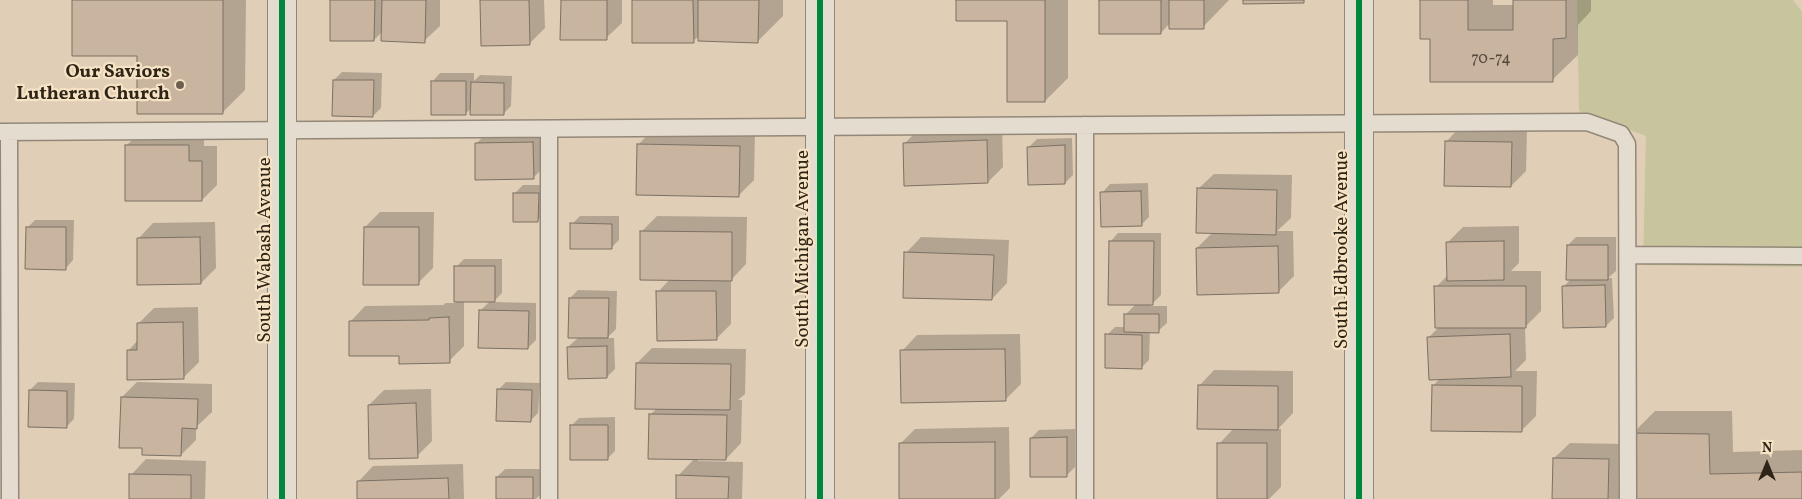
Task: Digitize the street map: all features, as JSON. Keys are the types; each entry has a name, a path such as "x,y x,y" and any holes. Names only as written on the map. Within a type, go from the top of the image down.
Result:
{"street":[{"name":"South Wabash Avenue","path":"282,0 282,499"},
{"name":"South Michigan Avenue","path":"820,0 820,499"},
{"name":"South Edbrooke Avenue","path":"1359,0 1359,499"}],"lane":[{"path":"10,499 4,132 1587,122 1621,134 1627,144 1628,499"},
{"path":"1084,125 1085,499"},
{"path":"548,499 549,129"},
{"path":"1628,255 1802,256"}],"shaded area":[{"path":"1577,0 1793,0 1802,12 1802,267 1643,265 1646,136 1579,111"}],"building":[{"name":"Our Saviors Lutheran Church","path":"72,0 223,0 223,114 137,114 137,56 72,56"},
{"path":"330,0 375,0 374,41 330,41"},
{"path":"382,0 426,0 425,43 381,41"},
{"path":"480,0 529,0 530,45 481,46"},
{"path":"561,0 607,0 607,40 560,40"},
{"path":"632,0 693,0 694,43 632,43"},
{"path":"698,0 759,0 758,43 698,41"},
{"path":"956,0 1045,0 1045,102 1007,102 1007,21 956,21"},
{"path":"1099,0 1161,0 1161,34 1099,34"},
{"path":"1169,0 1204,0 1204,29 1169,29"},
{"path":"1243,0 1304,0 1304,3 1243,4"},
{"path":"1420,0 1468,0 1468,30 1513,30 1513,0 1566,0 1566,38 1553,39 1553,82 1430,82 1430,39 1420,39"},
{"path":"333,80 374,80 373,117 332,116"},
{"path":"431,81 466,81 466,115 431,115"},
{"path":"471,82 504,83 504,115 470,115"},
{"path":"987,140 988,183 904,186 903,143"},
{"path":"1445,141 1512,142 1511,187 1444,186"},
{"path":"533,142 534,179 475,180 475,143"},
{"path":"637,144 740,146 739,197 636,195"},
{"path":"125,145 189,145 189,161 202,161 202,201 125,201"},
{"path":"1065,145 1065,184 1028,185 1027,147"},
{"path":"1197,188 1277,190 1276,235 1196,233"},
{"path":"1141,191 1142,226 1101,227 1100,192"},
{"path":"513,193 539,193 538,222 513,222"},
{"path":"570,223 612,224 612,249 570,249"},
{"path":"26,227 66,227 66,270 25,269"},
{"path":"364,227 419,227 419,285 363,285"},
{"path":"640,231 732,232 732,281 640,280"},
{"path":"200,237 201,284 137,285 137,238"},
{"path":"1109,241 1154,241 1153,305 1108,305"},
{"path":"1504,241 1504,280 1447,281 1446,242"},
{"path":"1567,245 1608,245 1608,280 1566,280"},
{"path":"1278,246 1279,293 1197,295 1196,248"},
{"path":"904,252 994,255 992,300 903,298"},
{"path":"454,266 495,266 495,302 454,302"},
{"path":"1605,285 1606,327 1563,328 1562,286"},
{"path":"1434,286 1526,286 1526,328 1435,328"},
{"path":"656,291 716,291 717,340 657,341"},
{"path":"569,298 609,298 608,338 568,338"},
{"path":"479,310 529,311 528,349 478,348"},
{"path":"1124,314 1159,314 1159,333 1124,332"},
{"path":"449,317 450,363 399,364 399,356 349,356 349,321 429,320 429,318"},
{"path":"183,322 184,379 127,380 127,350 137,350 137,323"},
{"path":"1105,334 1142,335 1142,369 1105,368"},
{"path":"1510,334 1511,377 1429,380 1427,337"},
{"path":"607,346 607,378 568,379 567,347"},
{"path":"1005,349 1006,401 901,403 900,350"},
{"path":"636,363 731,364 730,410 635,409"},
{"path":"1198,385 1278,386 1278,430 1197,429"},
{"path":"1432,385 1522,386 1522,432 1431,431"},
{"path":"497,389 532,390 531,422 496,421"},
{"path":"29,390 67,391 67,428 28,427"},
{"path":"121,397 198,399 197,429 182,428 181,456 142,455 142,448 119,448"},
{"path":"416,403 418,458 369,459 368,405"},
{"path":"649,414 727,415 726,460 648,459"},
{"path":"570,425 608,425 608,460 570,460"},
{"path":"1631,433 1709,434 1710,474 1802,472 1802,499 1631,499"},
{"path":"1067,437 1067,477 1030,477 1030,438"},
{"path":"995,442 995,499 899,499 899,443"},
{"path":"1217,443 1267,443 1267,499 1217,499"},
{"path":"1553,458 1609,459 1608,499 1552,499"},
{"path":"129,474 191,475 191,499 129,499"},
{"path":"676,475 729,477 728,499 676,499"},
{"path":"496,477 533,477 533,499 496,499"},
{"path":"448,478 449,499 357,499 357,481"}],"cycle path":[{"path":"282,0 282,499"},
{"path":"820,0 820,499"},
{"path":"1359,0 1359,499"}],"place":[{"name":"Our Saviors Lutheran Church","path":"180,85"}]}
